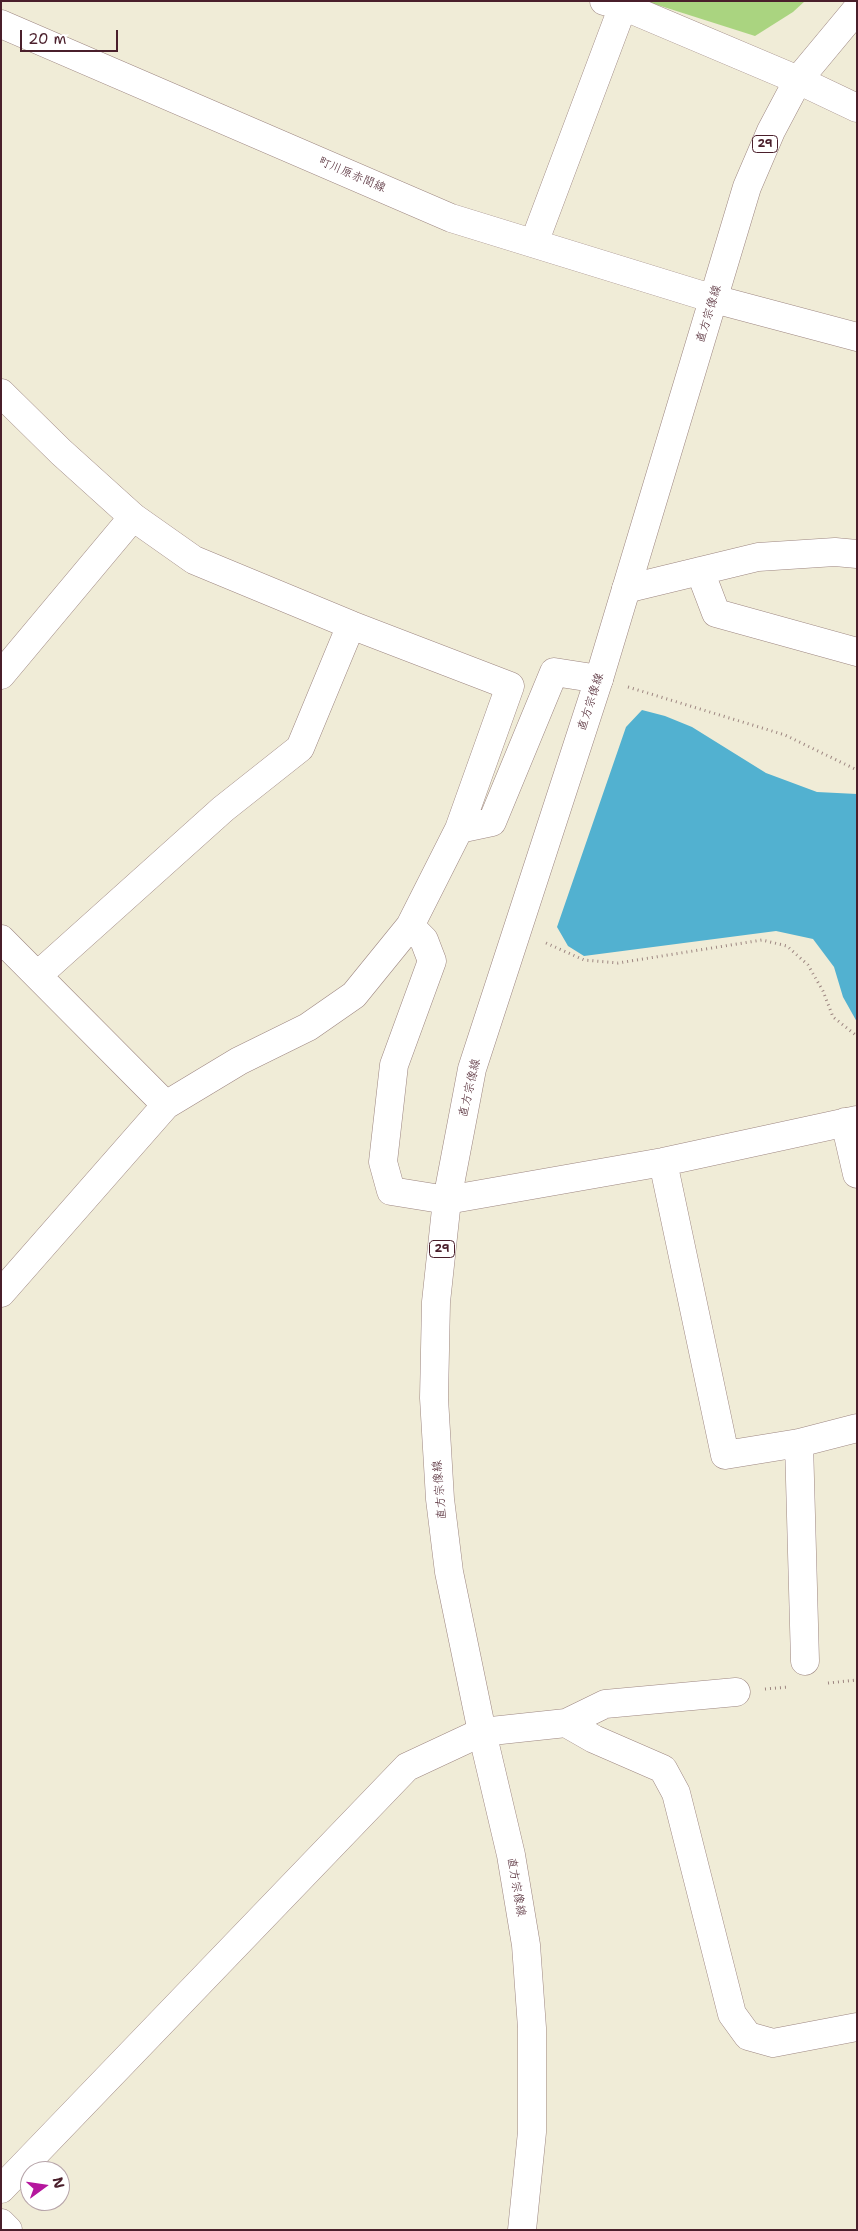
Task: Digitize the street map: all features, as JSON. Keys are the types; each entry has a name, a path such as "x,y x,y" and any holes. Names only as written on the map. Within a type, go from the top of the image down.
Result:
{"street":[{"path":"534,243 614,4 798,80 857,108"},
{"name":"直方宗像線","path":"522,2230 532,2132 532,2028 526,1945 510,1855 449,1572 440,1499 434,1398 436,1302 447,1200 472,1069 519,930 599,679 747,187 771,131 798,80 857,9"},
{"name":"町川原赤間線","path":"1,24 451,218 714,299 857,337"},
{"path":"1,393 61,452 133,517 194,560 351,625 510,686 459,828 410,926 354,995 308,1027 240,1060 166,1104 1,1294"},
{"path":"1,675 133,517"},
{"path":"626,589 758,556 835,552 857,554"},
{"path":"700,570 716,613 857,652"},
{"path":"38,975 223,809 300,748 351,625"},
{"path":"459,828 492,822 554,672 599,679"},
{"path":"410,926 424,940 432,961 394,1065 383,1162 391,1191 447,1200 663,1162 851,1121 857,1174"},
{"path":"1,939 166,1104"},
{"path":"663,1162 725,1455 799,1442 857,1428"},
{"path":"799,1442 805,1661"},
{"path":"1,2189 407,1767 482,1732 566,1722 605,1704 736,1692"},
{"path":"566,1722 594,1739 663,1769 676,1793 732,2014 748,2036 773,2042 857,2027"},
{"path":"1,2223 8,2230"}],"path":[{"path":"599,679 785,735 857,770"},
{"path":"519,930 584,960 618,963 762,940 787,946 808,965 823,991 833,1017 857,1036"}],"green space":[{"path":"645,1 805,1 793,12 755,36"}],"water":[{"path":"642,710 665,716 692,727 766,773 817,792 857,794 857,1022 843,997 834,967 813,939 776,931 584,956 568,946 557,927 626,727"}]}
